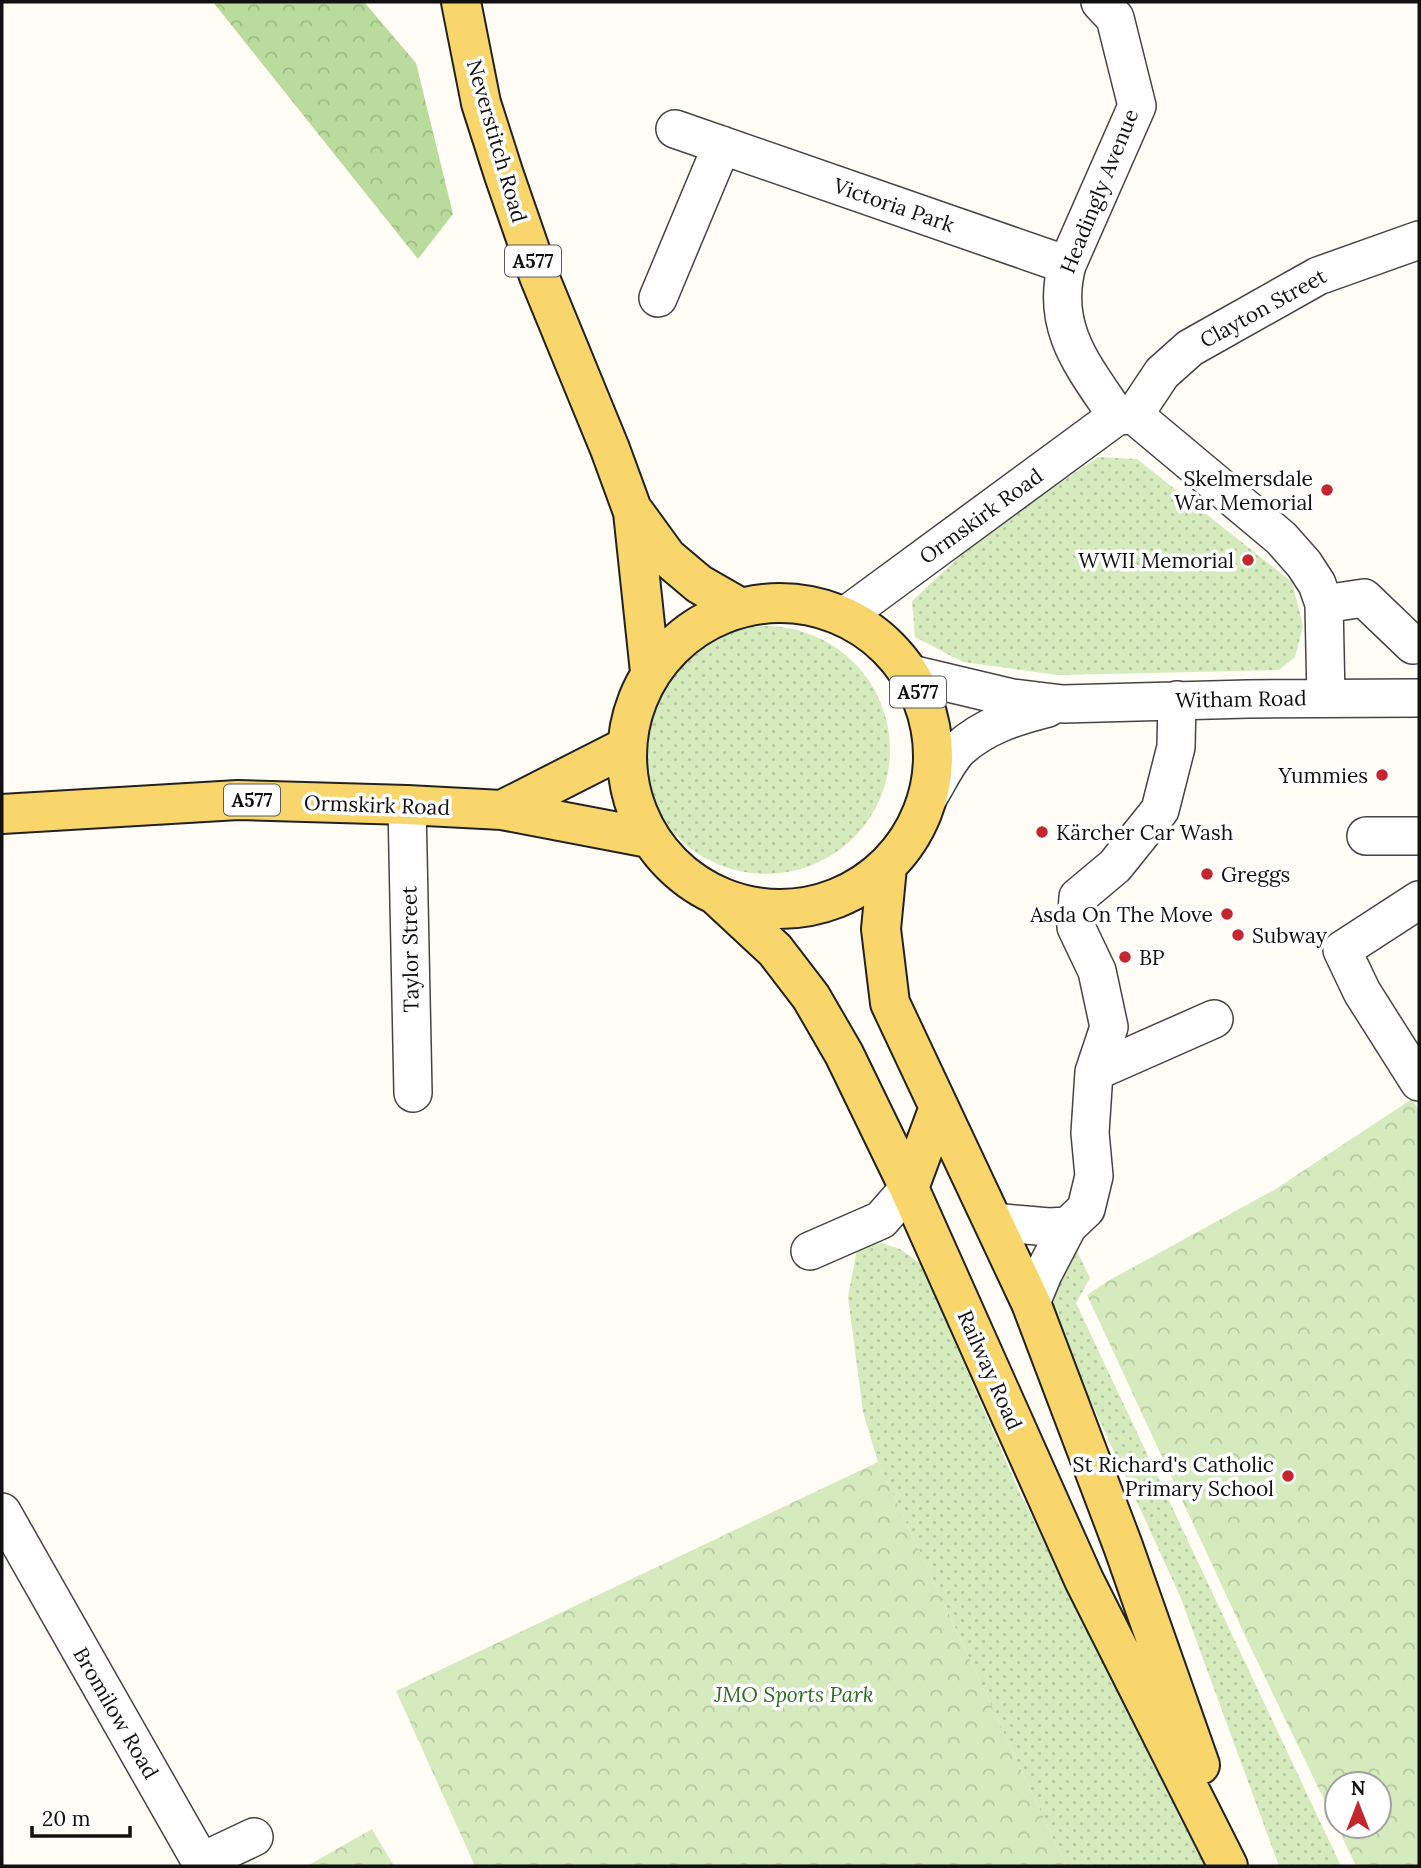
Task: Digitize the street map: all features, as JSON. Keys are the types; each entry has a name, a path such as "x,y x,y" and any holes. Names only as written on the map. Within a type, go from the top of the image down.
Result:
{"main road":[{"name":"Neverstitch Road","path":"461,2 481,103 503,175 539,276 633,512 650,672"},
{"name":"Neverstitch Road","path":"633,512 667,557 699,584 739,607"},
{"name":"A577","path":"775,602 811,605 845,616 882,641 911,674 928,713 934,754 929,796 913,834 887,867 850,894 807,908 762,909 718,898 678,873 649,838 630,794 625,747 633,708 650,672 674,644 705,621 739,607 775,602"},
{"path":"502,810 625,747"},
{"name":"Ormskirk Road","path":"2,814 238,800 407,805 502,810 649,838"},
{"path":"887,867 881,929 890,1003 1031,1303 1123,1546 1236,1866"},
{"name":"Railway Road","path":"718,898 775,950 811,997 844,1054 909,1188 1084,1580 1228,1866"},
{"path":"909,1188 939,1107"}],"street":[{"name":"Headingly Avenue","path":"1100,2 1115,18 1137,106 1067,265 1061,303 1065,323 1082,364 1125,416 1281,538 1304,564 1317,584 1324,604"},
{"name":"Victoria Park","path":"675,129 1067,265"},
{"path":"658,298 722,145"},
{"name":"Clayton Street","path":"1125,416 1162,373 1190,348 1318,276 1419,240"},
{"name":"Ormskirk Road","path":"845,616 1125,416"},
{"path":"1326,698 1324,604 1364,598 1413,645"},
{"name":"Witham Road","path":"911,674 1012,698 1063,704 1419,698"},
{"path":"1031,1303 1068,1226 1086,1209 1094,1176 1090,1133 1094,1072 1109,1027 1097,971 1076,928 1078,898 1115,866 1160,810 1176,747 1177,700"},
{"name":"Witham Road","path":"929,796 957,751 983,731 1017,716 1063,704"},
{"name":"Taylor Street","path":"407,805 413,1093"},
{"path":"1366,836 1419,836"},
{"path":"1419,900 1342,950 1362,992 1419,1082"},
{"path":"1094,1072 1214,1019"},
{"path":"810,1251 881,1220 909,1188"},
{"path":"993,1222 1068,1226"},
{"name":"Bromilow Road","path":"2,1512 201,1862 254,1837"}],"green space":[{"path":"213,2 364,2 416,63 453,214 418,259"},
{"path":"1098,457 1137,459 1292,582 1303,626 1295,657 1279,670 1058,675 963,662 915,637 912,601 977,540"},
{"path":"754,626 778,626 825,640 854,662 881,702 888,726 888,774 881,798 854,838 814,865 778,874 754,874 707,860 687,846 670,829 656,809 647,786 642,762 642,738 656,691 670,671 687,654 707,640 730,631"},
{"name":"St Richard's Catholic Primary School","path":"1412,1099 1419,1111 1419,1866 1356,1866 1343,1840 1393,1840 1393,1770 1323,1770 1323,1798 1087,1295 1274,1190"},
{"path":"882,1243 900,1249 921,1264 1018,1489 1208,1866 1066,1866 878,1462 863,1412 848,1297 857,1249"},
{"path":"1076,1249 1090,1278 1076,1303 1323,1828 1323,1840 1329,1840 1341,1866 1279,1866 1180,1596 1054,1321 1053,1274"},
{"name":"JMO Sports Park","path":"878,1462 1066,1866 475,1866 396,1691"},
{"path":"372,1829 394,1866 307,1866"}],"place":[{"name":"Skelmersdale War Memorial","path":"1327,490"},
{"name":"WWII Memorial","path":"1248,560"},
{"name":"Yummies","path":"1382,775"},
{"name":"Kärcher Car Wash","path":"1042,832"},
{"name":"Greggs","path":"1207,874"},
{"name":"Asda On The Move","path":"1227,914"},
{"name":"Subway","path":"1238,935"},
{"name":"BP","path":"1125,957"},
{"name":"St Richard's Catholic Primary School","path":"1288,1476"}]}
